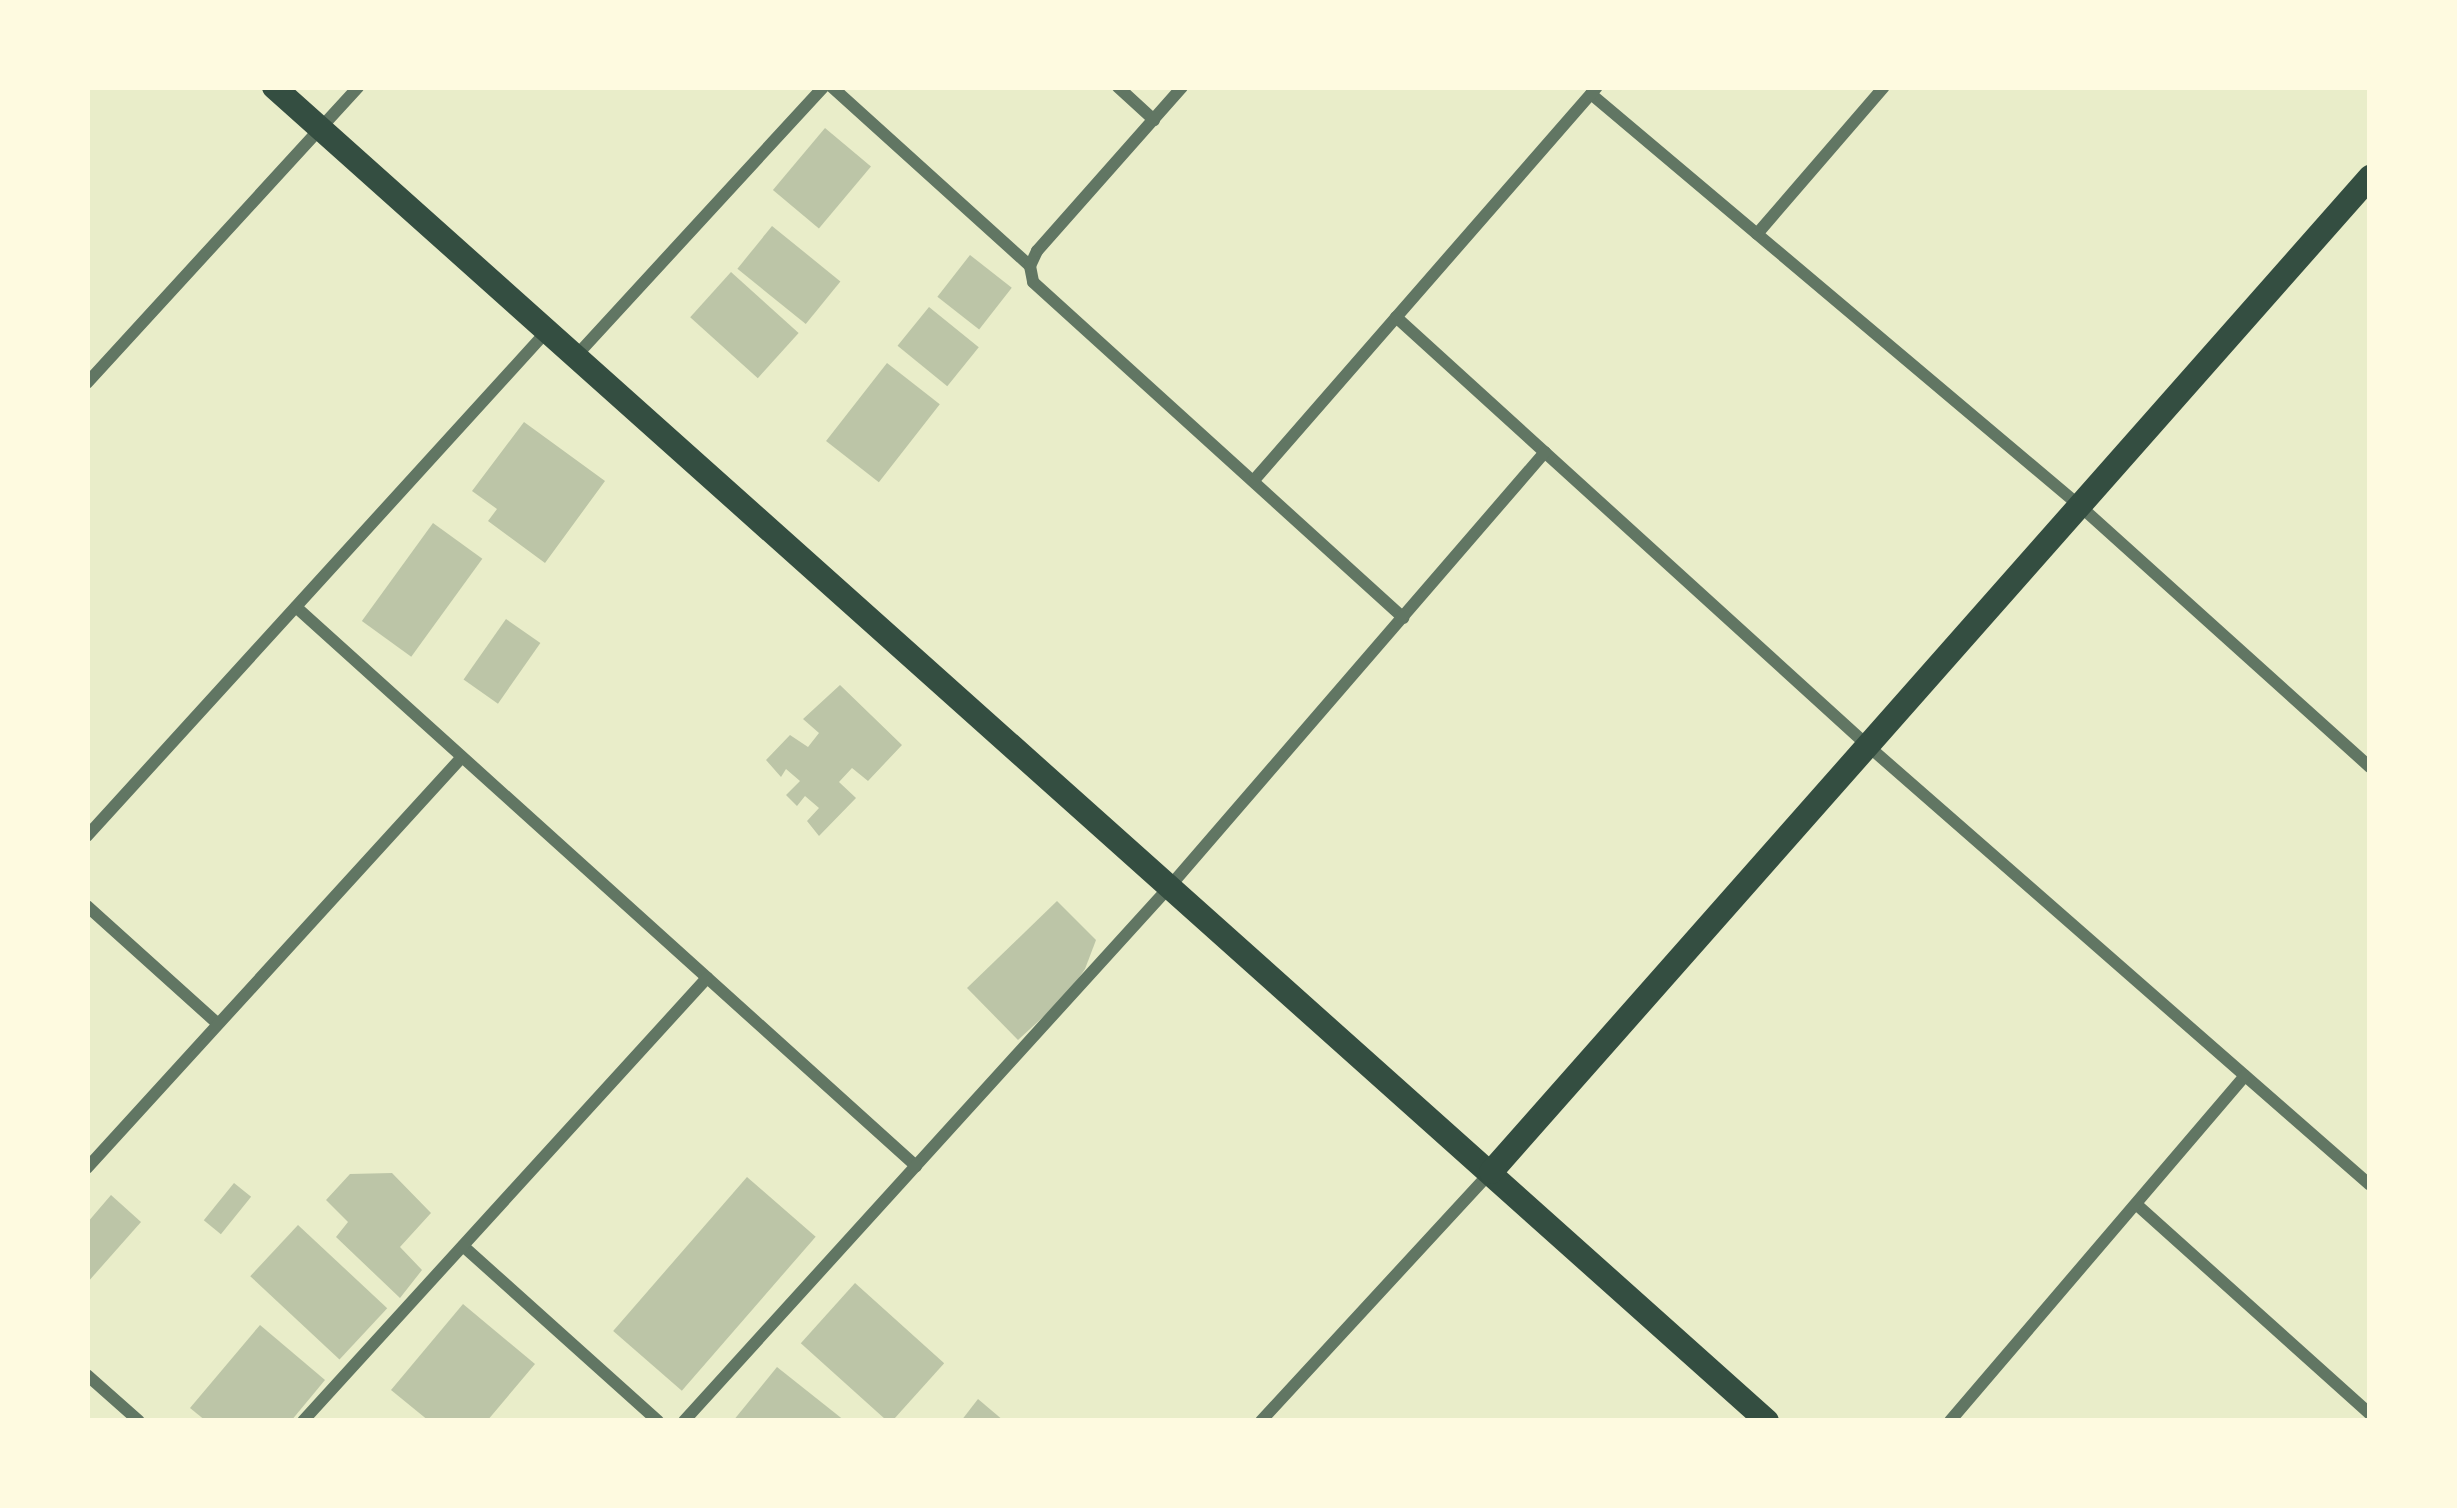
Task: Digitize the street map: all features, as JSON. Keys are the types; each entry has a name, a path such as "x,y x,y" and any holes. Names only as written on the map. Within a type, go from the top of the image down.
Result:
{"main road":[{"path":"274,87 1767,1421"},
{"path":"1491,1172 2370,177"}],"street":[{"path":"87,383 358,87"},
{"path":"576,356 823,87"},
{"path":"832,87 1030,266"},
{"path":"1118,87 1154,120"},
{"path":"1182,87 1037,251 1030,266 1033,283 1255,479 1403,618"},
{"path":"1757,234 1884,87"},
{"path":"1255,479 1594,91 2080,506 2370,767"},
{"path":"1396,317 1867,746 2370,1185"},
{"path":"87,836 548,331"},
{"path":"684,1421 1171,886 1545,452"},
{"path":"296,607 916,1166"},
{"path":"87,1168 462,757"},
{"path":"87,906 218,1024"},
{"path":"303,1421 707,977"},
{"path":"1950,1421 2245,1076"},
{"path":"1261,1421 1491,1172"},
{"path":"2136,1204 2370,1414"},
{"path":"463,1246 658,1421"},
{"path":"87,1375 139,1421"}],"building":[{"path":"825,128 871,167 819,229 773,190"},
{"path":"772,226 840,281 806,324 737,269"},
{"path":"970,255 1012,288 979,329 937,297"},
{"path":"731,272 799,333 758,378 690,317"},
{"path":"929,307 979,347 947,386 898,346"},
{"path":"887,363 940,404 879,482 826,441"},
{"path":"524,422 605,481 545,563 488,521 497,509 472,491"},
{"path":"433,523 482,559 411,657 362,621"},
{"path":"506,619 540,643 498,704 464,680"},
{"path":"840,685 902,745 868,781 852,768 839,782 856,798 819,836 807,821 819,808 805,796 797,806 786,795 800,781 786,769 781,777 766,760 790,735 808,747 819,733 803,719"},
{"path":"1057,901 1096,940 1085,969 1067,995 1018,1040 967,988"},
{"path":"392,1173 431,1213 400,1247 422,1270 400,1298 336,1237 348,1222 326,1200 350,1174"},
{"path":"747,1177 816,1237 682,1391 613,1331"},
{"path":"234,1183 251,1197 221,1234 204,1220"},
{"path":"111,1195 141,1222 87,1283 87,1223"},
{"path":"298,1225 387,1308 339,1359 250,1276"},
{"path":"855,1283 944,1363 887,1421 801,1343"},
{"path":"463,1304 535,1364 487,1421 429,1421 391,1390"},
{"path":"260,1325 325,1380 291,1421 206,1421 190,1408"},
{"path":"777,1367 845,1421 733,1421"},
{"path":"978,1399 1004,1421 961,1421"}]}
